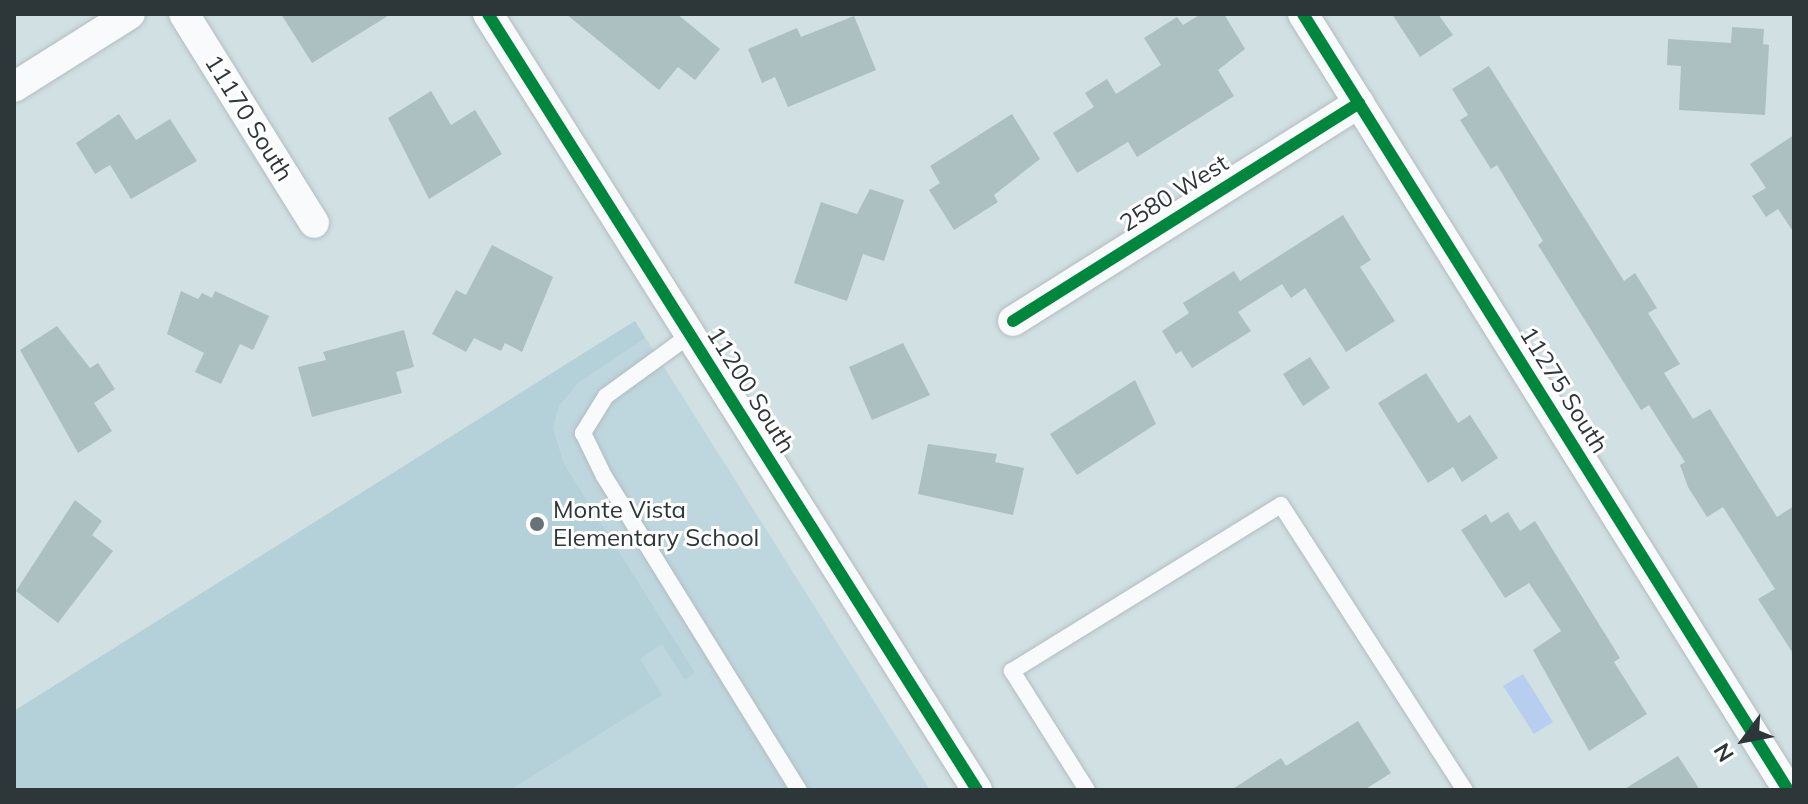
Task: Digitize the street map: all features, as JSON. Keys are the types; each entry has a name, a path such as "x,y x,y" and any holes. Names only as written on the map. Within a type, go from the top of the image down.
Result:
{"street":[{"path":"14,87 130,14"},
{"name":"11170 South","path":"184,14 314,223"},
{"name":"11200 South","path":"488,14 977,790"},
{"name":"11275 South","path":"1303,14 1788,790"},
{"name":"2580 West","path":"1013,321 1359,103"}],"lane":[{"path":"690,335 606,396 583,433 604,476 799,790"},
{"path":"1087,790 1012,671 1281,505 1465,790"}],"shaded area":[{"name":"Monte Vista Elementary School","path":"635,321 930,790 14,790 14,711"},
{"name":"Monte Vista Elementary School","path":"635,321 645,338 578,383 559,406 553,428 564,464 695,673 685,680 662,644 640,659 662,695 510,790 14,790 14,711"}],"water":[{"path":"1523,674 1553,722 1534,734 1503,686"}],"building":[{"path":"281,14 391,14 312,63"},
{"path":"566,14 677,14 720,49 695,80 678,67 659,90"},
{"path":"1201,14 1224,14 1245,49 1218,70 1234,96 1137,157 1128,142 1077,173 1053,133 1094,107 1085,93 1107,79 1116,94 1161,65 1144,38 1177,17 1183,25"},
{"path":"1392,14 1438,14 1453,35 1420,57"},
{"path":"854,16 876,70 788,107 775,77 762,83 748,49 797,28 801,37"},
{"path":"1732,27 1764,29 1763,44 1769,45 1765,115 1679,110 1681,66 1667,65 1668,39 1731,43"},
{"path":"1489,66 1624,281 1635,273 1657,308 1648,313 1680,364 1664,373 1693,419 1710,409 1777,517 1794,506 1794,655 1758,599 1775,589 1723,507 1707,517 1688,487 1680,465 1685,462 1649,405 1641,410 1538,245 1543,241 1497,165 1491,169 1460,120 1468,115 1452,89"},
{"path":"431,91 451,125 475,110 502,154 429,199 388,118"},
{"path":"119,114 136,140 170,119 197,161 131,199 110,165 95,174 76,143"},
{"path":"1012,114 1040,159 994,195 998,202 954,230 929,190 940,183 930,166"},
{"path":"1794,135 1794,233 1778,209 1766,217 1752,196 1766,188 1750,164"},
{"path":"870,189 904,200 884,261 863,254 847,301 794,283 821,202 857,214"},
{"path":"1343,215 1371,260 1360,267 1395,321 1346,352 1305,288 1291,298 1282,284 1238,312 1251,331 1192,368 1181,351 1176,354 1162,331 1189,313 1183,303 1234,271 1240,281"},
{"path":"492,245 553,277 522,352 505,343 501,351 474,338 466,352 432,334 456,290 466,295"},
{"path":"181,291 198,299 202,293 212,298 215,291 269,316 253,350 240,344 221,384 195,372 204,353 167,334"},
{"path":"57,326 90,368 98,363 115,389 94,403 112,431 78,453 20,350"},
{"path":"404,330 414,367 396,372 402,393 312,417 298,367 326,360 323,352"},
{"path":"903,343 930,395 872,420 849,367"},
{"path":"1310,357 1330,388 1303,406 1283,374"},
{"path":"1426,373 1458,423 1470,415 1498,458 1462,482 1453,467 1428,483 1378,403"},
{"path":"1135,380 1156,424 1077,475 1050,434"},
{"path":"928,444 997,454 995,462 1024,468 1013,515 918,494"},
{"path":"75,500 102,521 92,535 113,551 58,623 16,591"},
{"path":"1508,512 1520,531 1535,521 1620,658 1614,662 1647,714 1589,751 1533,650 1561,631 1529,583 1505,598 1461,530 1486,514 1491,523"},
{"path":"1358,721 1391,773 1364,790 1231,790 1281,758 1286,766"},
{"path":"1678,756 1700,790 1623,790"}],"cycle path":[{"path":"488,14 977,790"},
{"path":"1303,14 1788,790"},
{"path":"1013,321 1359,103"}],"place":[{"name":"Monte Vista Elementary School","path":"537,524"}]}
